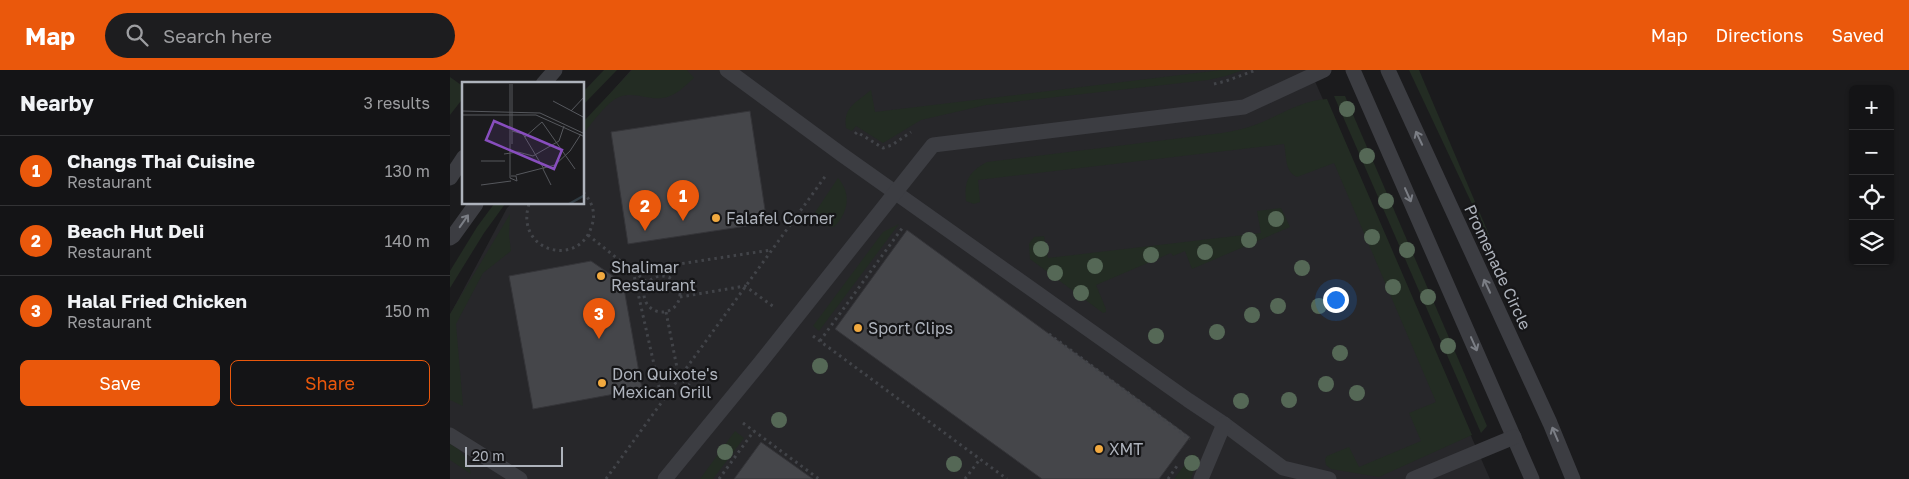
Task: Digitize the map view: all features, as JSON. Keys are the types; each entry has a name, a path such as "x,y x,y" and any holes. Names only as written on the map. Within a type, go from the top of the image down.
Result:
{"lane":[{"path":"545,82 555,70"},
{"path":"727,70 1283,468 1329,479"},
{"path":"665,479 933,145 1244,107 1324,70"},
{"path":"1353,70 1532,479"},
{"name":"Promenade Circle","path":"1388,70 1550,424 1573,479"},
{"path":"450,178 462,160"},
{"path":"450,238 454,236 475,205"},
{"path":"1201,479 1224,424"},
{"path":"450,435 520,479"},
{"path":"1413,479 1514,437"}],"path":[{"path":"528,205 526,213 530,234 546,248 557,251 567,250 578,246 588,235 594,220 593,209 585,195"},
{"path":"820,341 904,226"},
{"path":"588,235 648,284"},
{"path":"633,272 771,250"},
{"path":"633,272 662,400"},
{"path":"657,277 668,277 677,283 680,289 680,297 676,306 666,312 653,310 645,300 644,294 648,284 657,277"},
{"path":"680,297 745,286 1007,479"},
{"path":"1045,332 1195,443"},
{"path":"719,479 754,431"},
{"path":"1168,479 1184,457"},
{"path":"965,479 980,459"}],"shaded area":[{"path":"604,70 617,70 585,103 585,90"},
{"path":"631,70 1310,70 1490,479 450,479 450,315 510,205 585,205 585,122"},
{"path":"632,70 687,70 694,78 680,91 671,96 656,98 625,95 619,97 605,108 585,132 585,120"},
{"path":"1221,70 1243,70 1208,80 986,105 921,120 883,143 856,126 852,131 846,128 849,110 871,90 875,112"},
{"path":"1409,70 1419,70 1490,237 1488,238"},
{"path":"450,77 462,86 462,100 450,115"},
{"path":"1334,96 1345,96 1487,426 1481,433"},
{"path":"1327,99 1472,435 1379,477 1331,469 1326,465 1325,459 1327,456 1349,447 1359,467 1421,441 1409,413 1436,402 1334,163 1297,177 1288,167 1284,144 978,180 980,202 974,204 966,201 966,187 969,177 976,169 987,162 1227,132 1260,123 1310,102"},
{"path":"838,178 847,197 845,210 839,222 834,227 808,223"},
{"path":"493,205 504,205 484,233 450,288 450,271 477,227"},
{"path":"1281,208 1290,227 1192,269 1185,251 1173,256 1171,253 1096,285 1106,309 1106,312 1103,313 1030,259 1029,244 1034,237 1044,236 1048,258 1261,233 1257,211"},
{"path":"510,214 509,235 511,251 483,273 456,324 463,406 450,400 450,314"},
{"path":"899,224 819,331 813,326 883,232"},
{"path":"735,431 744,438 713,479 700,479"},
{"path":"450,444 464,456 471,474 450,460"},
{"path":"1193,454 1198,457 1191,479 1174,479"}],"building":[{"path":"750,111 767,223 628,244 611,132"},
{"path":"907,230 1190,437 1159,479 1042,479 835,329"},
{"path":"591,261 623,283 642,389 533,409 509,276"},
{"path":"761,442 813,479 734,479"}],"place":[{"name":"Falafel Corner","path":"716,218"},
{"name":"Changs Thai Cuisine","path":"683,221"},
{"name":"Beach Hut Deli","path":"645,231"},
{"name":"Shalimar Restaurant","path":"601,276"},
{"name":"Sport Clips","path":"858,328"},
{"name":"Halal Fried Chicken","path":"599,339"},
{"name":"Don Quixote's Mexican Grill","path":"602,383"},
{"name":"XMT","path":"1099,449"}]}
